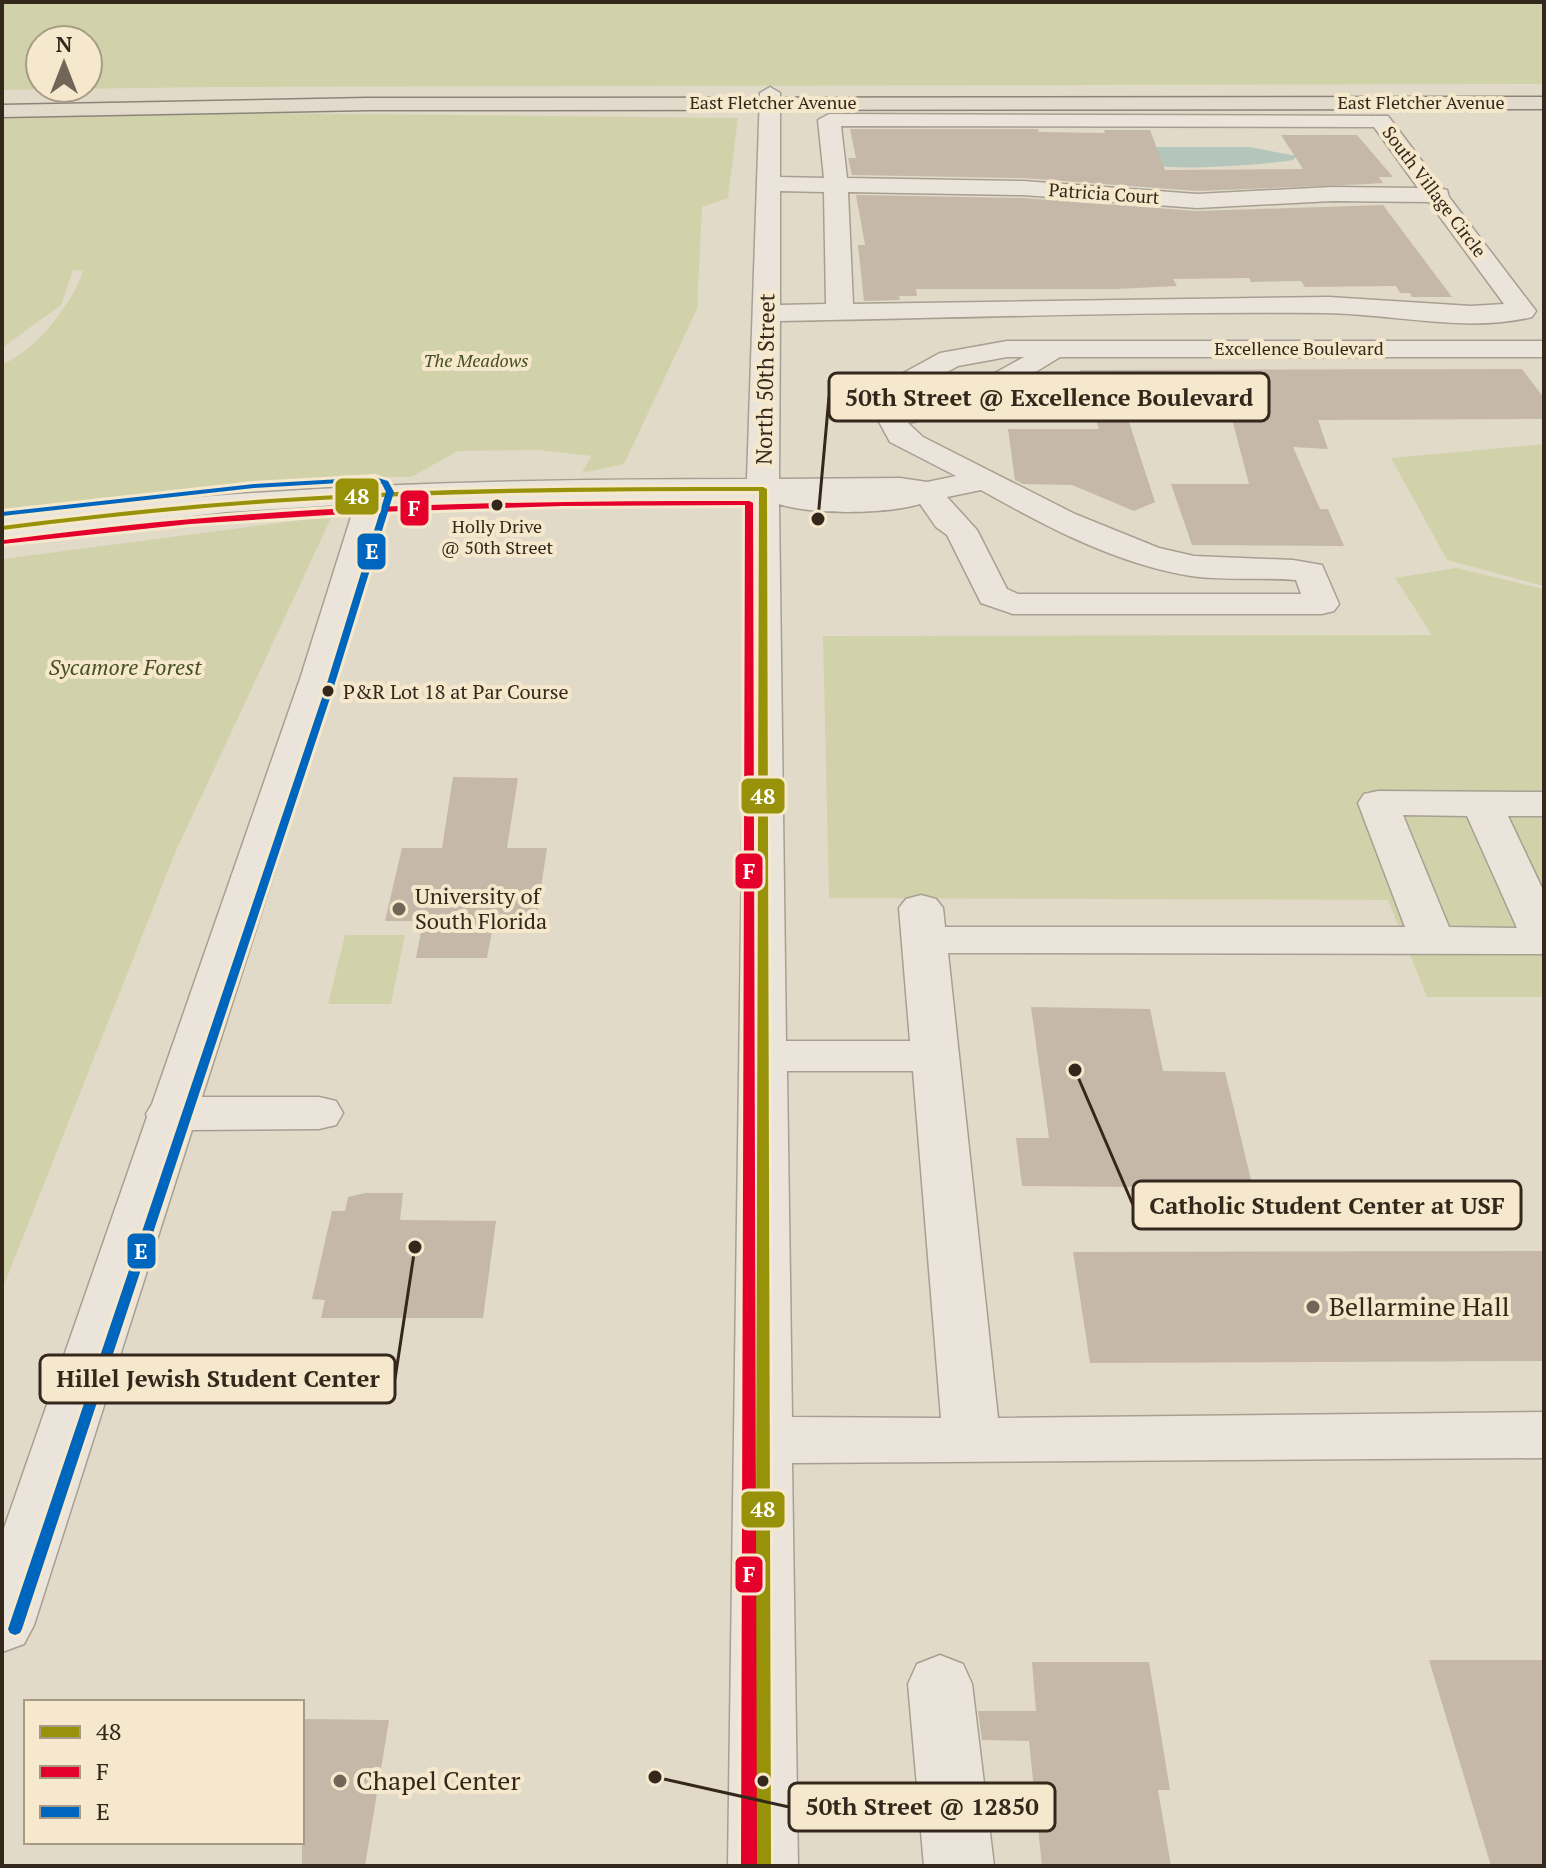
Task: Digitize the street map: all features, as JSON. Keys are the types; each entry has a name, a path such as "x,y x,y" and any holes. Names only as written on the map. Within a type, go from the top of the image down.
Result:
{"main road":[{"name":"East Fletcher Avenue","path":"2,111 770,98 1544,93"},
{"name":"East Fletcher Avenue","path":"2,100 385,94 1544,103"}],"street":[{"name":"North 50th Street","path":"763,1866 763,489 770,98"},
{"name":"South Village Circle","path":"766,313 1329,305 1471,314 1523,311 1439,195 1380,121 829,120 836,185 840,311"},
{"name":"Patricia Court","path":"768,184 1023,188 1197,201 1332,194 1439,195"},
{"path":"927,492 948,520 961,530 993,596 1013,604 1322,604 1310,572 1209,568 1177,563 1126,547 1061,521 901,436 892,417 932,412 971,399 1012,380 1054,349"},
{"name":"Excellence Boulevard","path":"892,417 887,409 895,389 950,359 981,351 1544,349"},
{"path":"2,528 240,502 492,484 763,489 801,501 900,500 984,480"},
{"path":"2,1625 170,1114 319,676 368,510 376,493"},
{"path":"1432,941 1378,803 1544,804"},
{"path":"972,1441 922,924 1432,941 1544,940 1482,804"},
{"path":"764,1056 934,1056"},
{"path":"170,1114 319,1113"},
{"path":"763,1440 1544,1435"},
{"path":"940,1684 959,1866"}],"green space":[{"path":"2,2 1544,2 1544,84 104,89 104,24 24,24 24,90 2,90"},
{"name":"The Meadows","path":"2,113 738,118 728,198 702,207 697,309 624,464 582,473 591,456 538,450 458,451 411,477 359,477 2,519 2,364 27,349 51,325 71,297 83,271 73,270 61,305 2,348"},
{"path":"1544,444 1544,586 1447,560 1391,458"},
{"name":"Sycamore Forest","path":"332,516 175,853 2,1290 2,559"},
{"path":"1456,568 1544,589 1544,997 1427,997 1388,900 829,898 823,636 1432,635 1395,578"},
{"path":"345,935 405,935 391,1004 328,1004"}],"shaded area":[{"path":"1134,147 1249,147 1297,156 1293,160 1264,163 1179,167 1153,164"}],"building":[{"path":"850,129 1038,129 1039,132 1105,133 1104,130 1150,130 1165,170 1303,169 1281,135 1357,135 1393,177 1379,177 1383,183 1197,191 1023,178 852,175 848,158 856,158"},
{"path":"856,195 1023,198 1197,211 1383,205 1452,297 1412,297 1410,293 1400,293 1396,286 1305,287 1301,281 1251,282 1249,278 1173,279 1177,286 1117,289 916,289 917,296 899,296 900,300 864,301 858,245 865,245"},
{"path":"1522,369 1544,398 1544,419 1318,420 1328,449 1293,447 1320,509 1328,509 1344,546 1192,545 1171,484 1249,484 1232,419 1128,419 1155,502 1134,511 1072,485 1023,484 1015,480 1008,429 1099,429 1080,370"},
{"path":"453,777 518,778 507,848 547,848 536,921 494,921 487,958 416,958 423,921 385,921 402,848 442,848"},
{"path":"1031,1007 1150,1009 1163,1071 1225,1072 1253,1188 1022,1186 1016,1138 1049,1138"},
{"path":"365,1193 403,1193 400,1220 496,1221 483,1318 321,1318 325,1300 312,1299 332,1211 345,1211 348,1197"},
{"name":"Bellarmine Hall","path":"1544,1251 1544,1361 1090,1363 1073,1252"},
{"path":"1429,1660 1544,1660 1544,1866 1491,1866"},
{"path":"1032,1662 1149,1662 1170,1790 1158,1790 1171,1866 1042,1866 1029,1741 982,1740 978,1711 1036,1711"},
{"name":"Chapel Center","path":"304,1719 389,1720 365,1866 302,1866"}],"transit line":[{"name":"E","path":"2,514 254,486 375,479 385,483 390,492 332,680 15,1629"},
{"name":"48","path":"2,528 192,507 382,495 763,489 763,1866"},
{"name":"F","path":"4,542 190,521 376,509 749,503 749,1866"}],"place":[{"name":"Holly Drive @ 50th Street","path":"497,505"},
{"name":"50th Street @ Excellence Boulevard","path":"818,519"},
{"name":"P&R Lot 18 at Par Course","path":"328,691"},
{"name":"University of South Florida","path":"399,909"},
{"name":"Catholic Student Center at USF","path":"1075,1070"},
{"name":"Hillel Jewish Student Center","path":"415,1247"},
{"name":"Bellarmine Hall","path":"1313,1307"},
{"name":"50th Street @ 12850","path":"655,1777"},
{"name":"Chapel Center","path":"340,1781"}]}
